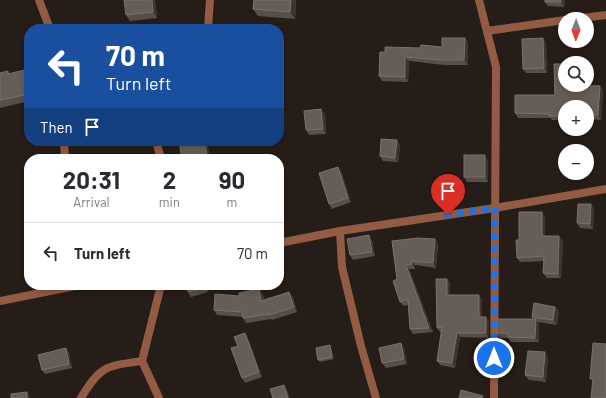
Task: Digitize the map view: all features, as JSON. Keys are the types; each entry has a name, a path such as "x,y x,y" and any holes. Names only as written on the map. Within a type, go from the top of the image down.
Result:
{"street":[{"path":"39,0 48,24"},
{"path":"208,24 210,0"},
{"path":"479,0 496,67 494,398"},
{"path":"594,16 606,15"},
{"path":"487,31 558,21"},
{"path":"284,242 340,230 495,208 606,189"},
{"path":"340,230 342,267 361,346 376,398"},
{"path":"0,301 55,290"},
{"path":"159,398 142,361 160,290"},
{"path":"81,398 98,374 105,369 115,365 142,361"}],"building":[{"path":"124,0 152,0 153,12 126,15"},
{"path":"254,0 291,0 290,12 253,9"},
{"path":"545,0 561,0 561,2 545,2"},
{"path":"442,38 465,38 464,60 405,57 405,77 379,76 380,52 385,52 385,47 420,48 421,45 442,47"},
{"path":"543,38 544,68 523,69 522,39"},
{"path":"554,64 558,64 558,92 594,92 594,86 600,86 598,115 594,115 594,100 558,100 558,116 549,116 549,114 515,113 515,95 555,95"},
{"path":"24,70 24,95 0,100 0,73 8,71 8,74"},
{"path":"321,109 323,129 306,130 304,111"},
{"path":"381,139 397,140 395,158 380,156"},
{"path":"180,146 205,146 207,154 181,154"},
{"path":"464,155 485,155 485,177 464,177"},
{"path":"338,167 348,198 329,204 319,173"},
{"path":"578,204 591,204 590,224 577,223"},
{"path":"519,212 542,212 542,236 559,236 558,274 543,273 544,256 517,258 516,240 519,240"},
{"path":"369,235 372,252 350,255 347,239"},
{"path":"418,238 435,239 433,263 411,261 412,264 406,265 429,328 410,329 408,299 400,302 393,281 397,279 392,241"},
{"path":"436,279 447,279 447,295 479,295 479,317 486,317 486,333 457,333 452,363 437,361 442,327 437,328"},
{"path":"259,290 261,301 289,292 294,307 269,315 243,318 242,312 214,310 215,294 239,296 239,293"},
{"path":"534,303 555,307 553,320 532,317"},
{"path":"497,319 536,319 535,338 508,337 508,333 497,333"},
{"path":"245,333 259,372 242,378 231,348 238,346 234,337"},
{"path":"401,343 404,359 382,363 379,348"},
{"path":"593,343 606,344 606,398 591,398 593,379 590,379"},
{"path":"330,345 332,357 318,360 316,348"},
{"path":"66,348 69,364 42,370 38,355"},
{"path":"528,351 545,352 543,377 525,375"},
{"path":"284,385 288,398 273,398 270,389"},
{"path":"461,390 483,396 482,398 459,398"},
{"path":"27,392 27,398 11,398 11,394"}],"route":[{"path":"448,215 495,208 494,358"}]}
